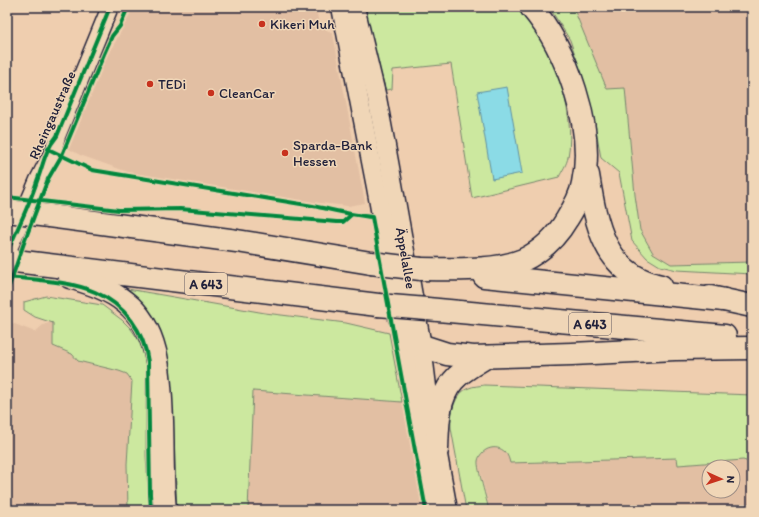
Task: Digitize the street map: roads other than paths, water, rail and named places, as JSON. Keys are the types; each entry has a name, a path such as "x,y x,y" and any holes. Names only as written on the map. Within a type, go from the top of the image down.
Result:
{"highway":[{"path":"531,7 554,40 568,70 578,101 583,127 586,164 600,232 607,248 618,263 628,272 650,284 752,306"},
{"path":"421,269 492,267 522,260 534,254 555,236 573,210 583,183 586,164"},
{"path":"7,211 237,241 371,263 724,300"},
{"name":"A 643","path":"7,260 378,305 752,338"},
{"path":"33,263 112,293 134,310 148,331 153,343 161,386 165,510"},
{"path":"400,318 411,340 422,346 454,355 486,357 675,349 752,348"},
{"path":"437,450 439,418 442,400 446,390 453,380 486,357"}],"main road":[{"name":"Äppelallee","path":"341,7 400,318 434,510"},
{"name":"Äppelallee","path":"355,7 384,132 422,346 437,450 448,510"}],"street":[{"name":"Rheingaustraße","path":"7,253 38,180 53,151 57,136 110,7"}],"water":[{"path":"507,87 522,173 492,179 477,92"}],"place":[{"name":"Kikeri Muh","path":"262,24"},
{"name":"TEDi","path":"150,84"},
{"name":"CleanCar","path":"211,93"},
{"name":"Sparda-Bank Hessen","path":"285,153"}]}
